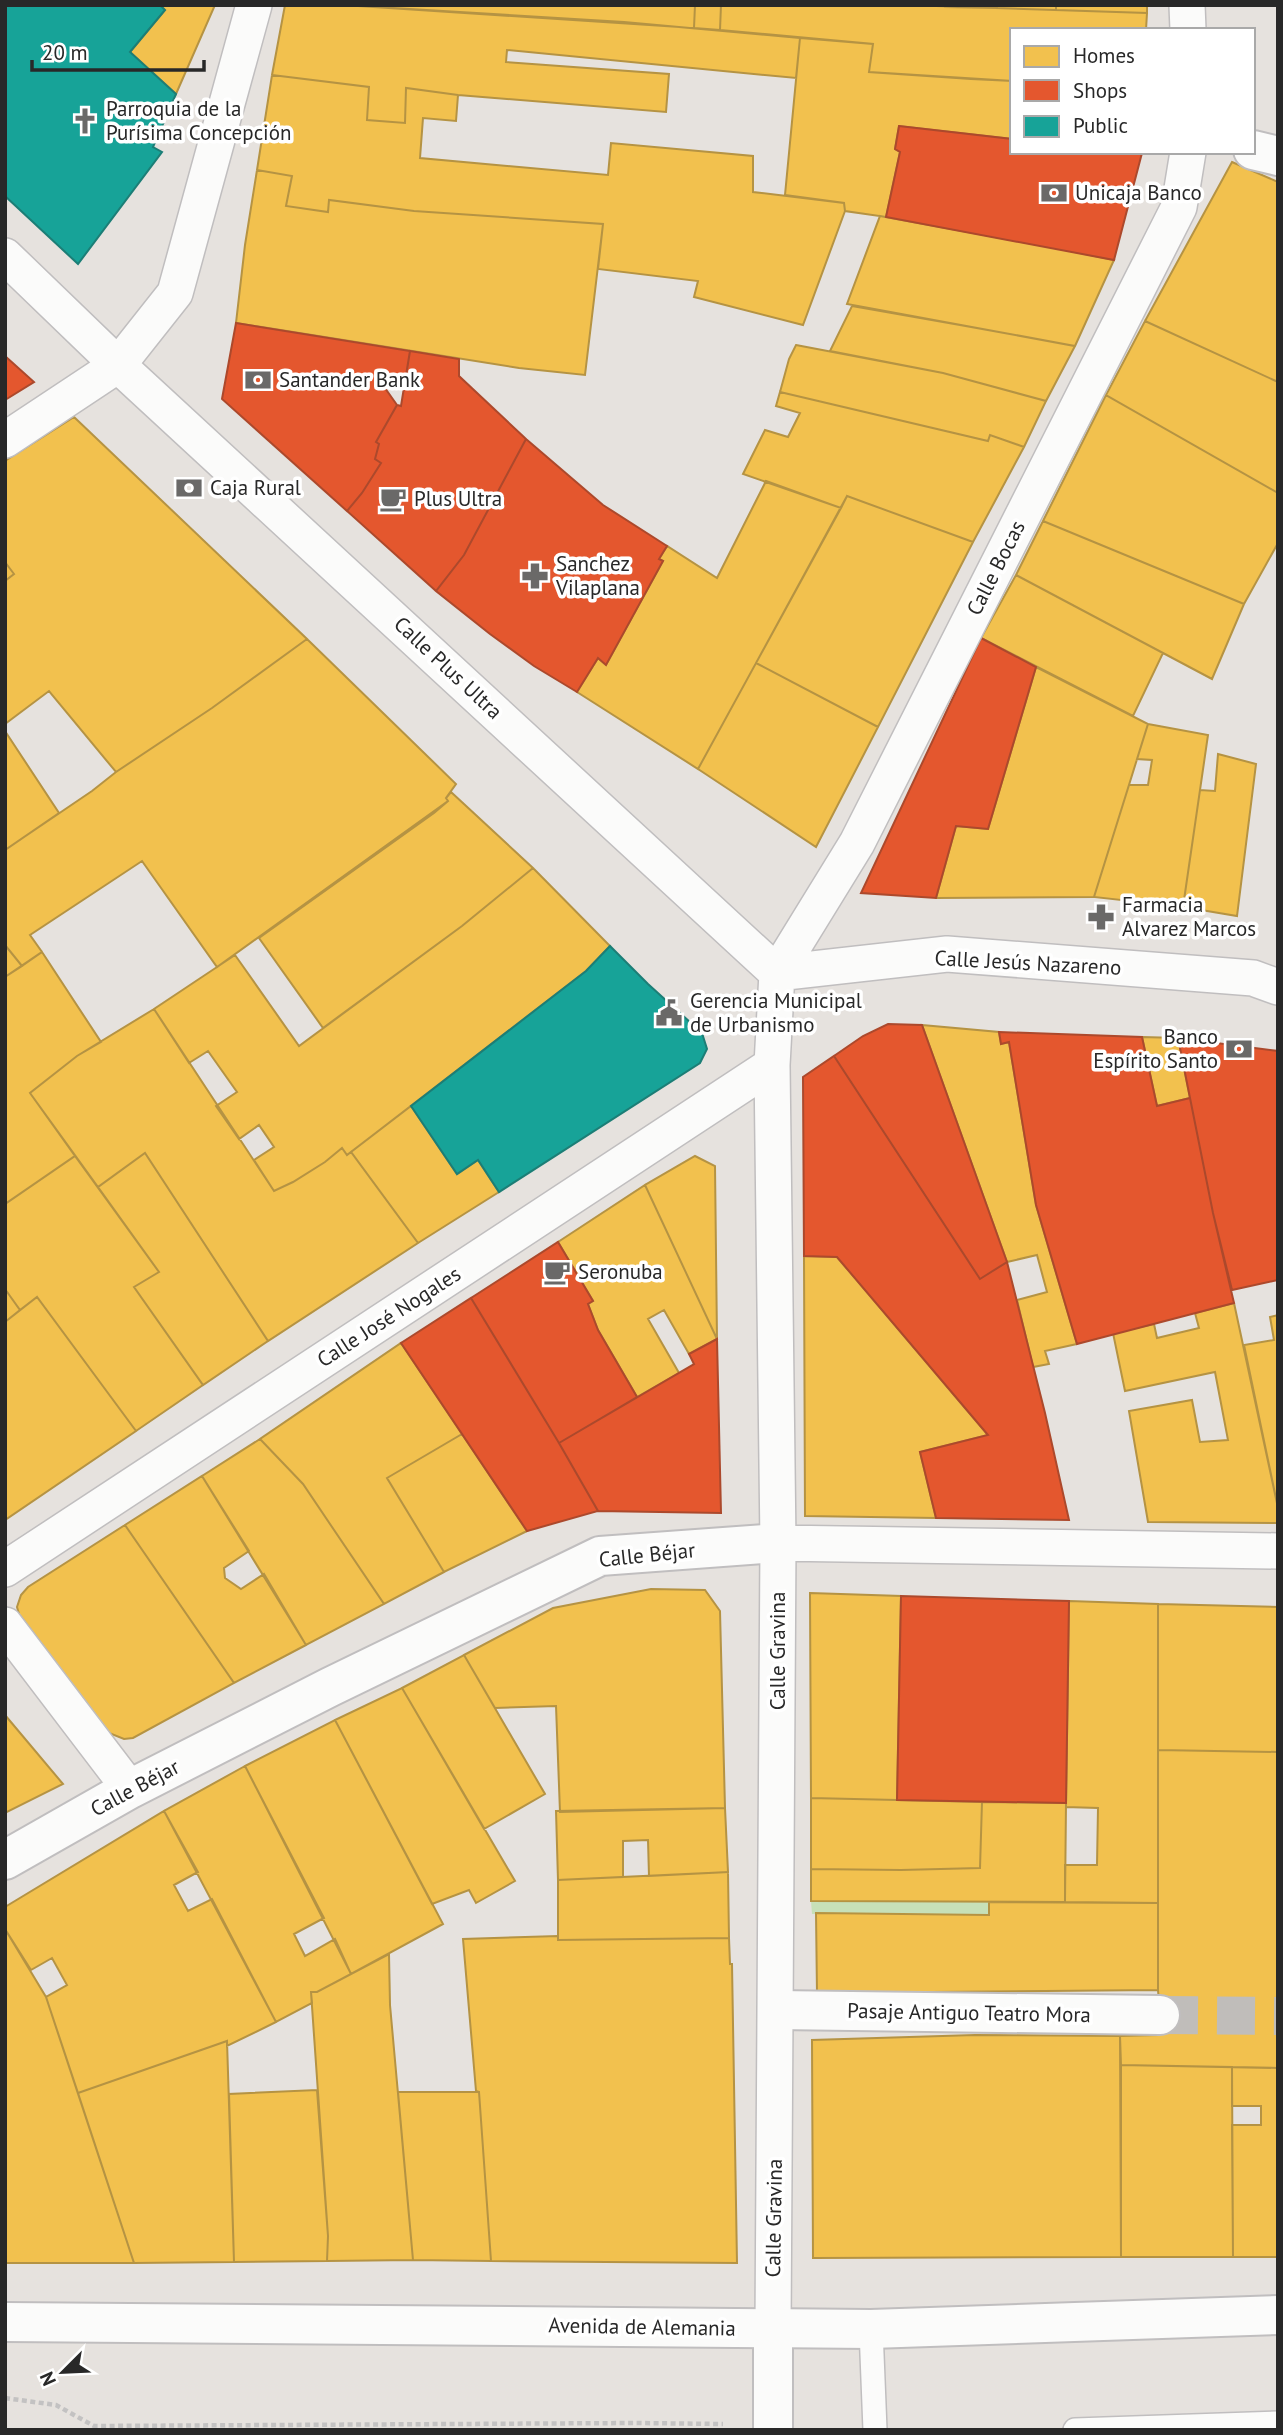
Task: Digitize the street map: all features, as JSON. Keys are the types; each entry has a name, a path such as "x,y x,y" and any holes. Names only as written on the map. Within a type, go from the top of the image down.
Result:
{"street":[{"path":"5,440 118,365 175,293 254,5"},
{"path":"1187,5 1188,28"},
{"path":"1255,150 1278,156"},
{"name":"Calle Bocas","path":"777,973 857,843 1173,220 1179,207 1188,154"},
{"name":"Calle Plus Ultra","path":"5,256 118,365 777,973"},
{"name":"Calle Jesús Nazareno","path":"777,973 947,954 1253,978 1278,987"},
{"name":"Calle Gravina","path":"773,2328 778,1543 772,1065 777,973"},
{"name":"Calle José Nogales","path":"5,1569 772,1065"},
{"name":"Calle Béjar","path":"5,1860 130,1789 330,1687 600,1556 778,1543 1278,1551"},
{"path":"5,1625 130,1789"},
{"name":"Pasaje Antiguo Teatro Mora","path":"777,2010 1160,2015"},
{"name":"Avenida de Alemania","path":"5,2322 871,2329 1278,2315"},
{"path":"773,2328 773,2420"}],"lane":[{"path":"871,2329 875,2430"},
{"path":"1075,2430 1278,2423"}],"path":[{"path":"5,2398 56,2405 94,2426 728,2424 773,2420"}],"green space":[{"path":"811,1901 989,1902 989,1915 812,1914"}],"building: Homes":[{"path":"160,5 215,5 176,94 130,52 165,10"},
{"path":"285,5 343,5 624,22 800,38 796,78 507,50 506,62 669,74 666,112 458,95 406,88 405,123 367,120 369,87 272,75"},
{"path":"343,5 695,5 694,28"},
{"path":"695,5 721,5 720,30 694,28"},
{"path":"721,5 906,5 1147,13 1146,28 1010,28 1010,81 869,72 873,44 720,30"},
{"path":"997,5 997,8 945,7"},
{"path":"997,5 1056,5 1056,10 997,8"},
{"path":"1056,5 1147,5 1147,13 1056,10"},
{"path":"800,38 873,44 869,72 1010,81 1010,139 899,126 895,149 900,152 886,217 845,211 844,203 785,195"},
{"path":"272,75 369,87 367,120 405,123 406,88 458,95 456,121 423,118 420,158 608,175 611,143 753,156 753,192 844,203 845,211 803,325 694,297 698,281 598,269 603,224 414,211 329,200 328,212 286,206 292,176 257,170"},
{"path":"1232,162 1278,182 1278,382 1145,321"},
{"path":"257,170 292,176 286,206 328,212 329,200 414,211 603,224 585,375 519,368 236,323"},
{"path":"880,216 1114,260 1075,346 847,304"},
{"path":"852,306 1075,346 1046,401 943,373 830,351"},
{"path":"1145,321 1278,382 1278,493 1106,395"},
{"path":"796,345 943,373 1046,401 1024,447 990,435 988,441 780,392 789,359"},
{"path":"780,392 988,441 990,435 1024,447 973,542 847,496 841,508 743,474 765,430 788,437 800,413 776,406"},
{"path":"1106,395 1278,493 1278,543 1244,604 1043,521"},
{"path":"74,417 307,639 212,708 116,772 49,691 5,724 5,581 14,574 5,562 5,461"},
{"path":"766,481 841,508 698,769 577,692 598,658 606,665 663,561 659,559 667,546 717,578"},
{"path":"847,496 973,542 878,727 756,663"},
{"path":"1043,521 1244,604 1212,679 1016,575"},
{"path":"5,562 14,574 5,581"},
{"path":"1016,575 1163,653 1133,716 981,638"},
{"path":"307,639 456,784 446,798 448,801 217,967 142,861 30,935 42,952 22,966 5,945 5,850 212,708"},
{"path":"756,663 878,727 816,847 698,769"},
{"path":"1036,667 1148,724 1094,897 936,898 956,826 988,829"},
{"path":"1148,724 1208,735 1183,907 1094,897 1129,785 1148,785 1152,760 1137,759"},
{"path":"5,731 59,813 5,850"},
{"path":"1218,754 1256,764 1237,916 1183,907 1200,790 1215,791"},
{"path":"451,792 533,868 462,926 323,1028 259,938 434,813 448,801 446,798"},
{"path":"533,868 610,946 586,971 347,1155 342,1148 325,1162 274,1191 254,1160 274,1147 259,1125 239,1139 216,1106 237,1092 208,1051 189,1063 154,1009 235,955 299,1046 462,926"},
{"path":"5,945 22,966 5,977"},
{"path":"42,952 101,1042 77,1056 30,1093 75,1156 5,1204 5,977"},
{"path":"154,1009 274,1191 325,1162 342,1148 347,1155 351,1152 418,1243 268,1341 145,1153 98,1187 30,1093 77,1056"},
{"path":"922,1025 999,1032 1001,1044 1009,1042 1036,1205 1077,1344 1045,1351 1049,1364 1033,1367 1017,1300 1047,1292 1037,1255 1007,1262"},
{"path":"1142,1037 1178,1038 1190,1098 1157,1106"},
{"path":"411,1106 457,1174 478,1160 499,1192 418,1243 351,1152"},
{"path":"145,1153 268,1341 203,1385 134,1287 159,1272 98,1187"},
{"path":"75,1156 159,1272 134,1287 203,1385 136,1431 37,1297 20,1310 5,1289 5,1204"},
{"path":"695,1156 715,1166 717,1339 645,1185"},
{"path":"645,1185 717,1339 689,1354 664,1310 648,1319 679,1373 637,1397 598,1330 588,1304 593,1301 558,1242"},
{"path":"804,1256 837,1257 988,1435 920,1452 936,1518 805,1516"},
{"path":"5,1289 20,1310 5,1322"},
{"path":"37,1297 136,1431 5,1520 5,1322"},
{"path":"1234,1303 1278,1508 1278,1523 1148,1522 1129,1411 1192,1400 1200,1442 1228,1440 1215,1372 1125,1391 1113,1333 1154,1324 1157,1338 1199,1328 1195,1313"},
{"path":"1278,1315 1278,1508 1244,1345 1274,1340 1270,1317"},
{"path":"401,1343 462,1434 387,1478 444,1572 384,1604 303,1484 260,1439"},
{"path":"462,1434 527,1531 444,1572 387,1478"},
{"path":"260,1439 303,1484 384,1604 306,1645 202,1476"},
{"path":"202,1476 249,1551 224,1568 225,1578 241,1589 264,1574 306,1645 234,1683 125,1525"},
{"path":"125,1525 234,1683 133,1738 124,1739 109,1733 19,1614 17,1607 21,1595 28,1587"},
{"path":"651,1589 705,1590 720,1611 725,1808 560,1812 556,1706 495,1708 464,1655 553,1608"},
{"path":"810,1593 901,1596 897,1800 811,1798"},
{"path":"1069,1601 1158,1604 1158,1903 1065,1902 1065,1865 1097,1865 1098,1808 1066,1807"},
{"path":"1158,1604 1278,1607 1278,1752 1158,1750"},
{"path":"464,1655 545,1794 484,1829 402,1688"},
{"path":"402,1688 515,1881 476,1903 469,1890 432,1904 335,1720"},
{"path":"5,1715 63,1784 5,1813"},
{"path":"335,1720 443,1924 351,1974 245,1766"},
{"path":"1158,1750 1278,1752 1278,2068 1121,2065 1120,2036 1158,2035"},
{"path":"245,1766 324,1918 294,1934 305,1956 335,1939 351,1974 317,1992 311,1992 312,2003 276,2022 164,1811"},
{"path":"811,1798 982,1802 980,1868 811,1869"},
{"path":"982,1802 1066,1803 1065,1902 811,1901 811,1869 980,1868"},
{"path":"725,1808 728,1872 649,1876 648,1840 623,1841 623,1877 558,1880 556,1811"},
{"path":"164,1811 198,1872 174,1885 188,1911 212,1899 276,2022 227,2046 227,2041 78,2093 46,1997 67,1985 52,1958 31,1970 5,1929 5,1907"},
{"path":"728,1872 729,1938 558,1940 558,1880"},
{"path":"989,1902 1158,1903 1158,1990 817,1993 816,1913 989,1915"},
{"path":"5,1929 46,1997 134,2263 5,2263"},
{"path":"558,1936 558,1940 729,1938 732,1964 737,2263 491,2261 479,2092 476,2091 463,1939"},
{"path":"389,1954 390,2005 413,2260 327,2261 328,2236 311,1992 317,1992"},
{"path":"975,2035 1120,2036 1121,2257 813,2258 812,2040"},
{"path":"227,2041 234,2262 134,2263 78,2093"},
{"path":"1121,2065 1232,2067 1233,2257 1121,2257"},
{"path":"1232,2067 1278,2068 1278,2257 1233,2257 1232,2125 1261,2125 1261,2106 1232,2106"},
{"path":"317,2090 328,2236 327,2261 234,2262 229,2094"},
{"path":"398,2092 479,2092 491,2261 413,2260"}],"building: Shops":[{"path":"899,126 1010,139 1010,154 1142,154 1114,260 886,217 900,152 895,149"},
{"path":"236,323 410,351 406,376 385,380 385,388 397,405 376,442 379,444 375,459 381,463 347,511 222,399"},
{"path":"410,351 459,359 459,376 526,439 464,555 436,591 347,511 381,463 375,459 379,444 376,442 397,405 401,406"},
{"path":"5,356 34,382 5,400"},
{"path":"526,439 603,505 667,546 659,559 663,561 606,665 598,658 577,692 534,666 436,591 464,555"},
{"path":"981,638 1036,667 988,829 956,826 936,898 861,893"},
{"path":"888,1024 922,1025 1007,1262 980,1279 834,1056 863,1036"},
{"path":"999,1032 1142,1037 1157,1106 1190,1098 1234,1303 1077,1344 1036,1205 1009,1042 1001,1044"},
{"path":"1178,1038 1278,1051 1278,1280 1232,1290 1213,1213"},
{"path":"834,1056 980,1279 1007,1262 1069,1520 936,1518 920,1452 988,1435 837,1257 804,1256 803,1077"},
{"path":"558,1242 593,1301 588,1304 598,1330 637,1397 559,1443 471,1298"},
{"path":"471,1298 598,1511 527,1531 401,1343"},
{"path":"717,1339 721,1513 598,1511 559,1443 694,1364 689,1354"},
{"path":"901,1596 1069,1601 1066,1803 897,1800"}],"building: Public":[{"name":"Parroquia de la Purísima Concepción","path":"5,5 160,5 165,10 130,52 176,94 153,147 162,152 78,264 5,196"},
{"path":"610,946 702,1033 707,1049 700,1063 499,1192 478,1160 457,1174 411,1106 586,971"}],"tunnel":[{"path":"1160,2015 1278,2016"}],"place":[{"name":"Parroquia de la Purísima Concepción","path":"85,121"},
{"name":"Unicaja Banco","path":"1054,193"},
{"name":"Santander Bank","path":"258,380"},
{"name":"Caja Rural","path":"189,488"},
{"name":"Plus Ultra","path":"393,499"},
{"name":"Sanchez Vilaplana","path":"535,576"},
{"name":"Farmacia Alvarez Marcos","path":"1101,917"},
{"name":"Gerencia Municipal de Urbanismo","path":"669,1013"},
{"name":"Banco Espírito Santo","path":"1239,1049"},
{"name":"Seronuba","path":"557,1272"}]}
